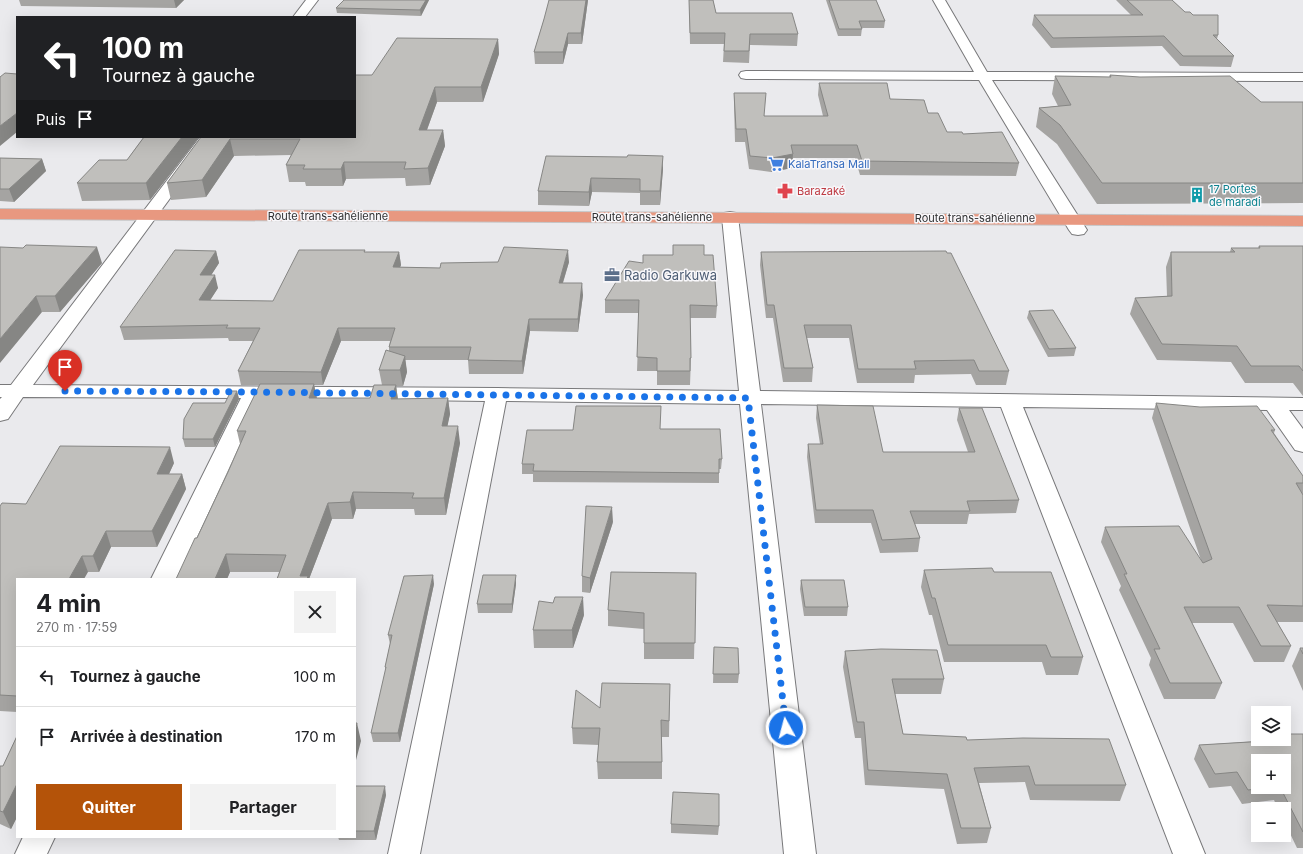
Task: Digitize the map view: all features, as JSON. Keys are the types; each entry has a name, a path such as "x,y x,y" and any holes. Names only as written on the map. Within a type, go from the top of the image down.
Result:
{"highway":[{"name":"Route trans-sahélienne","path":"0,214 145,221"},
{"name":"Route trans-sahélienne","path":"0,226 145,221 731,223 1074,225 1303,231"},
{"name":"Route trans-sahélienne","path":"1074,225 1303,221"}],"street":[{"path":"300,16 312,0"},
{"path":"939,0 983,76 1074,225"},
{"path":"746,74 1303,77"},
{"path":"0,414 9,391 145,221 207,138"},
{"path":"731,223 748,398 800,854"},
{"path":"9,391 497,394 1303,404"},
{"path":"164,578 255,392"},
{"path":"404,854 497,394"},
{"path":"1009,400 1189,854"},
{"path":"1274,403 1303,445"},
{"path":"31,854 39,838"}],"building":[{"path":"344,0 426,0 420,10 336,8"},
{"path":"549,0 586,0 581,33 568,33 563,52 534,52 544,19"},
{"path":"689,0 713,0 716,13 792,13 798,34 750,34 749,51 724,51 725,33 690,33"},
{"path":"829,0 876,0 885,21 859,21 862,29 839,29"},
{"path":"1127,0 1172,0 1185,12 1190,12 1193,15 1218,15 1218,35 1213,35 1234,56 1183,56 1164,36 1053,38 1034,15 1143,15"},
{"path":"397,38 498,39 481,87 435,87 419,130 443,130 428,168 404,169 406,162 344,162 341,169 303,169 305,165 286,165 300,139 230,139 202,180 167,183 200,138 356,138 356,75 372,75"},
{"path":"5,73 16,74 16,114 0,126 0,77"},
{"path":"1110,75 1140,77 1230,76 1261,102 1303,102 1303,183 1102,183 1060,125 1039,108 1071,105 1055,76 1111,77"},
{"path":"819,83 887,83 890,99 924,100 928,113 938,113 947,132 962,132 963,134 1002,132 1019,163 862,161 857,145 791,145 793,154 772,158 750,156 746,129 736,129 734,93 766,93 764,116 828,116"},
{"path":"143,138 181,138 146,183 77,183 99,160 127,160"},
{"path":"628,155 663,156 660,191 640,191 640,179 591,178 589,192 538,191 546,156 627,157"},
{"path":"0,158 42,159 9,189 0,189"},
{"path":"26,245 97,247 55,296 36,296 0,339 0,247 23,248"},
{"path":"673,245 704,245 704,255 713,255 717,306 690,305 690,371 657,371 657,358 637,357 639,300 605,300 629,261 643,263 643,255 673,255"},
{"path":"1259,246 1303,246 1303,371 1299,366 1251,366 1237,346 1162,344 1135,298 1172,296 1171,252 1235,252 1231,248 1260,248"},
{"path":"504,247 568,250 559,283 582,283 578,319 529,319 522,361 468,360 471,347 389,347 395,328 338,328 321,372 238,371 260,328 226,328 228,325 120,327 175,250 216,251 200,275 215,275 199,300 273,301 299,250 365,250 364,252 399,252 393,267 440,268 441,263 498,262"},
{"path":"946,251 947,253 951,253 1009,371 979,371 974,360 914,361 916,369 858,369 851,325 804,325 813,368 784,368 774,305 767,305 761,252"},
{"path":"1053,310 1076,348 1049,349 1029,311"},
{"path":"386,350 405,356 400,370 379,370"},
{"path":"260,384 314,384 309,398 370,398 374,385 396,385 391,399 448,398 442,426 458,426 444,498 412,498 414,493 353,492 350,502 328,503 300,576 308,576 307,578 277,578 286,555 226,554 215,578 176,578 195,538 197,538 246,431 237,431"},
{"path":"231,391 237,391 213,439 183,439 184,419 193,403 225,403"},
{"path":"1156,403 1200,407 1257,406 1275,430 1271,430 1303,476 1303,483 1296,483 1303,495 1303,606 1267,605 1291,646 1261,646 1239,607 1184,607 1222,683 1170,683 1154,649 1160,649 1124,574 1127,574 1105,527 1179,526 1203,563 1212,559"},
{"path":"817,405 873,406 883,452 975,452 959,408 982,408 1019,500 967,501 970,511 910,511 920,538 882,540 873,510 816,510 808,444 823,444"},
{"path":"576,406 661,406 660,429 720,429 722,459 719,459 719,473 533,471 534,464 522,464 527,430 573,430"},
{"path":"60,446 170,447 157,474 182,474 152,531 106,531 93,556 82,556 70,578 16,578 16,696 0,695 0,506 2,503 26,504"},
{"path":"586,506 612,507 590,578 582,576"},
{"path":"992,568 994,572 1051,572 1083,657 1051,657 1046,645 948,645 935,598 932,598 924,570"},
{"path":"611,572 696,573 695,643 644,643 644,613 608,610"},
{"path":"433,575 398,733 371,733 392,635 388,635 404,576"},
{"path":"483,575 516,575 512,604 477,604"},
{"path":"801,580 844,580 848,607 805,607"},
{"path":"555,597 583,597 572,630 533,630 539,601 553,603"},
{"path":"714,647 738,648 739,674 713,674"},
{"path":"881,649 937,650 944,679 892,679 903,734 966,737 967,740 1023,738 1109,739 1126,785 1035,785 1029,766 974,768 991,828 961,828 947,774 868,770 864,722 857,722 845,651"},
{"path":"602,683 670,684 669,721 661,720 662,762 597,762 600,728 572,728 576,690 600,708"},
{"path":"1291,734 1303,734 1303,832 1291,809 1291,802 1288,802 1284,794 1291,794 1291,754 1251,754 1251,790 1248,790 1237,772 1215,774 1199,745 1251,742 1251,746 1291,746"},
{"path":"16,738 16,786 3,812 0,811 0,766 3,766"},
{"path":"356,786 385,786 374,831 356,831"},
{"path":"673,792 719,794 719,826 671,824"}],"place":[{"name":"KalaTransa Mall","path":"776,164"},
{"name":"Barazaké","path":"785,191"},
{"name":"17 Portes de maradi","path":"1197,195"},
{"name":"Radio Garkuwa","path":"612,275"}],"route":[{"path":"65,391 748,398 786,728"}]}
